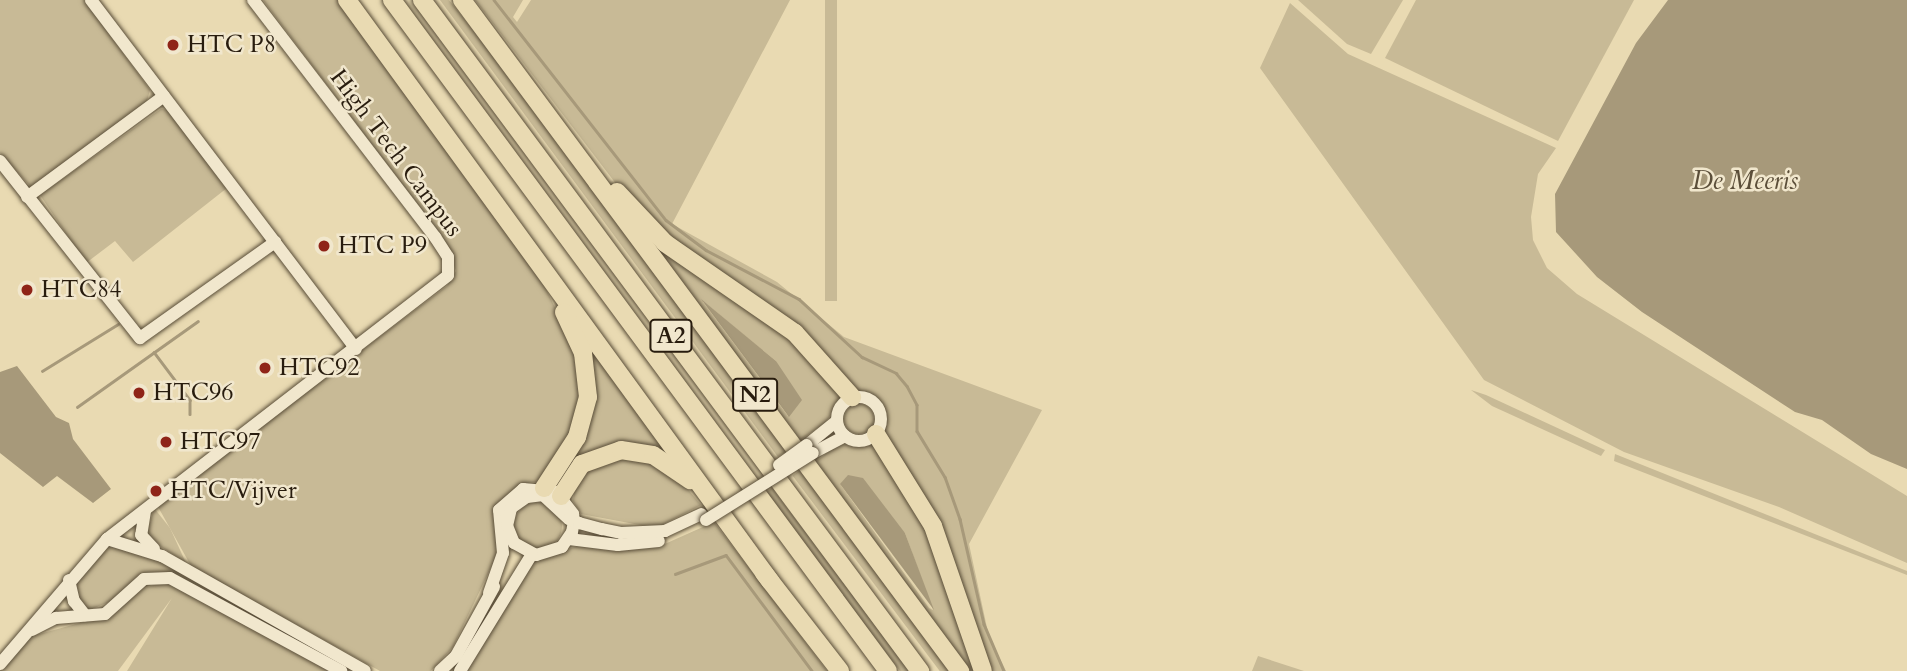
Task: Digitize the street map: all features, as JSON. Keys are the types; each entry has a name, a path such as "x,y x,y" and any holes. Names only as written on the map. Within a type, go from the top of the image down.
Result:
{"highway":[{"path":"347,0 771,582"},
{"name":"A2","path":"392,0 888,671"},
{"name":"A2","path":"422,0 920,671"},
{"name":"N2","path":"462,0 960,671"},
{"name":"N2","path":"551,120 665,243 795,333 852,397"},
{"path":"518,235 576,335 587,377 580,429 541,491"},
{"path":"876,434 933,526 983,671"},
{"path":"561,496 576,470 598,454 628,450 653,456 701,491 840,671"}],"street":[{"path":"91,0 356,349"},
{"name":"High Tech Campus","path":"1,662 107,539 441,284 448,257 253,0"},
{"path":"27,197 164,96"},
{"path":"0,161 141,338 275,242"},
{"path":"810,449 837,421 839,408 852,397 877,405 882,417 876,434 858,441 845,436 837,421"},
{"path":"569,539 639,544 704,517 810,449 845,436"},
{"path":"523,489 561,496 574,521 569,539 551,554 531,554 508,543 497,526 503,503 523,489"},
{"path":"541,491 574,521 643,535 704,517"},
{"path":"145,510 141,535 162,556"},
{"path":"107,539 162,556 365,671"},
{"path":"440,671 456,656 489,593 508,543"},
{"path":"460,671 531,554"},
{"name":"High Tech Campus","path":"26,633 56,618 105,614 144,579 170,578 341,671"},
{"path":"69,580 85,615"}],"shaded area":[{"path":"0,0 84,0 150,90 147,101 31,187 0,153"},
{"path":"263,0 342,0 544,285 583,365 580,420 542,481 520,484 497,509 496,557 453,647 431,671 380,671 191,566 157,505 447,286 456,271 446,243"},
{"path":"440,0 449,0 542,117 789,449 778,457"},
{"path":"475,0 523,0 513,17 517,22 531,0 790,0 672,224 777,282 844,337 1042,410 969,544 989,637 1006,671 989,671 885,432 883,404 855,391 823,357 701,268 620,189"},
{"path":"825,0 837,0 837,301 825,301"},
{"path":"1298,0 1403,0 1371,54 1347,44"},
{"path":"1416,0 1634,0 1558,141 1385,58"},
{"path":"1290,3 1348,54 1556,148 1538,174 1531,217 1533,240 1547,268 1577,294 1907,496 1907,563 1779,507 1624,452 1484,380 1260,68"},
{"path":"161,109 170,110 227,188 133,262 115,241 86,263 40,195"},
{"path":"637,226 793,336 843,397 825,423 797,442","holes":["703,301 776,361 788,416"]},
{"path":"585,329 704,489 642,447 562,472 581,437"},
{"path":"1471,390 1605,450 1601,456 1492,406"},
{"path":"859,404 870,408 874,419 870,430 859,434 848,430 844,419 848,408"},
{"path":"872,443 921,508 979,671 968,671 813,464 837,445","holes":["840,484 905,533 933,610"]},
{"path":"1615,454 1907,571 1907,575 1614,461"},
{"path":"641,456 680,480 701,505 656,528 581,514 573,501 576,478 600,459"},
{"path":"803,468 955,670 940,671 793,476"},
{"path":"772,488 909,670 900,671 766,493"},
{"path":"538,502 555,509 562,526 555,543 538,550 521,543 514,526 521,509"},
{"path":"154,508 170,528 186,563 146,537"},
{"path":"714,522 827,671 465,671 534,561 580,545 658,547"},
{"path":"112,543 130,546 182,573 89,610 78,601 76,580"},
{"path":"168,581 334,671 127,671 172,598 118,671 0,671 32,636 87,621 137,590"},
{"path":"1258,656 1304,671 1252,671"}],"water":[{"name":"De Meeris","path":"1668,0 1907,0 1907,469 1871,454 1822,420 1795,412 1642,312 1597,277 1556,232 1555,194 1636,43"},
{"path":"701,299 776,361 802,400 789,417"},
{"path":"17,366 56,417 69,423 73,439 111,489 93,503 57,476 43,487 0,453 0,372"},
{"path":"848,475 863,478 905,533 934,610 840,484"}],"waterway":[{"path":"494,0 666,220 706,250 799,299 862,357 896,373 907,386 917,405 917,431 945,477 960,519 984,624 1004,671"},
{"path":"77,407 198,321"},
{"path":"42,371 118,324"},
{"path":"154,352 190,400 190,414"},
{"path":"675,574 726,555 812,671"}],"place":[{"name":"HTC P8","path":"173,45"},
{"name":"HTC P9","path":"324,246"},
{"name":"HTC84","path":"27,290"},
{"name":"HTC92","path":"265,368"},
{"name":"HTC96","path":"139,393"},
{"name":"HTC97","path":"166,442"},
{"name":"HTC/Vijver","path":"156,491"}]}
